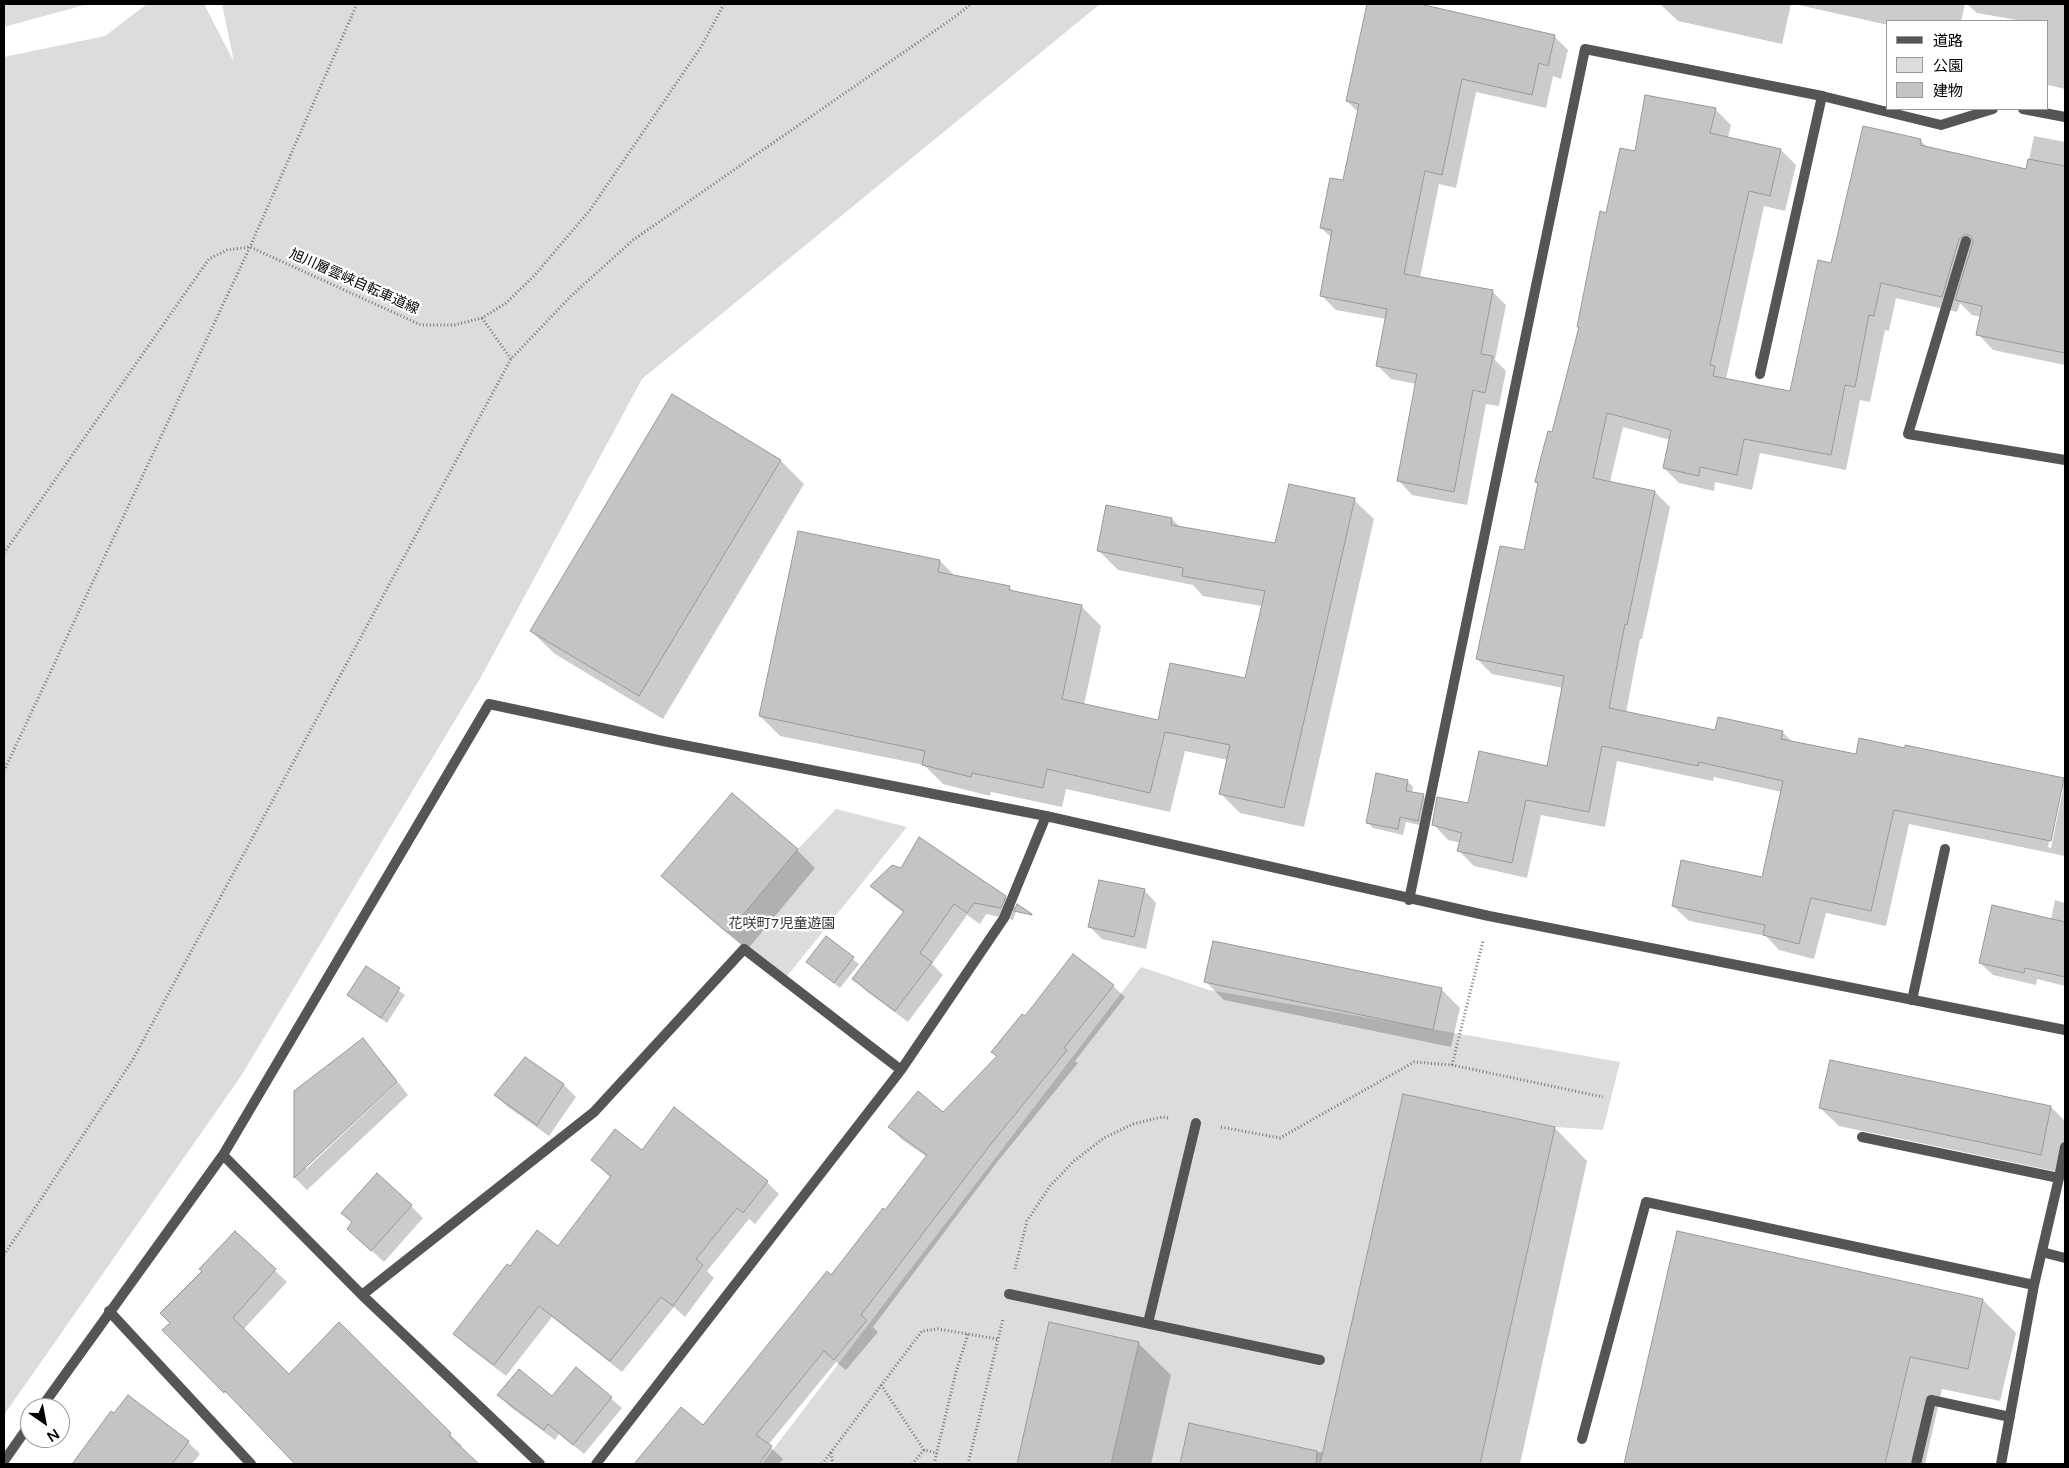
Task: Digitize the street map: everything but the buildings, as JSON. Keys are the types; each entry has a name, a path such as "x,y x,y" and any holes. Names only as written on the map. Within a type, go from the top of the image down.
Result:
{"street":[{"path":"1409,900 1585,49 1822,96 1941,125 1990,110"},
{"path":"1760,374 1822,96"},
{"path":"2028,110 2065,118"},
{"path":"1966,241 1908,434 2065,460"},
{"path":"48,1398 223,1155 488,704 663,742 1046,816 1409,900 2065,1030"},
{"path":"596,1464 901,1070 1004,918 1046,816"},
{"path":"1912,1000 1945,849"},
{"path":"362,1295 594,1112 744,949 901,1070"},
{"path":"1148,1323 1196,1123"},
{"path":"1862,1137 2059,1178"},
{"path":"2002,1464 2034,1285 2065,1148"},
{"path":"223,1155 362,1295 540,1464"},
{"path":"1582,1438 1646,1202 2034,1285"},
{"path":"2042,1252 2065,1258"},
{"path":"1009,1294 1320,1360"},
{"path":"109,1311 251,1464"},
{"path":"1916,1464 1931,1400 2010,1417"},
{"path":"4,1461 20,1438"}],"path":[{"path":"4,771 250,247 358,4"},
{"name":"旭川層雲峡自転車道線","path":"250,247 421,324 454,325 482,318 506,303 527,282 590,210 701,47 724,4"},
{"path":"4,1255 132,1061 512,359 571,296 633,240 956,16 970,4"},
{"path":"4,553 209,259 227,250 250,247"},
{"path":"482,318 512,359"},
{"path":"1452,1065 1489,916"},
{"path":"968,1464 1027,1221 1050,1186 1074,1161 1104,1138 1133,1124 1162,1117 1280,1138 1414,1062 1452,1065 1603,1097"},
{"path":"822,1464 922,1331 938,1329 998,1339"},
{"path":"934,1464 956,1372 968,1334"},
{"path":"881,1386 924,1450 937,1453"},
{"path":"912,1464 924,1450"},
{"path":"831,1452 833,1464"}],"green space":[{"path":"4,4 88,4 4,27"},
{"path":"147,4 204,4 234,62 222,4 1100,4 642,379 481,677 241,1076 4,1415 4,57 105,36"},
{"name":"花咲町7児童遊園","path":"836,809 907,827 784,980 728,933 798,849"},
{"path":"1141,967 1209,990 1620,1062 1603,1130 1555,1127 1403,1094 1320,1464 1275,1464 1279,1442 1189,1423 1180,1464 1111,1464 1139,1342 1049,1322 1017,1464 762,1464"}]}
